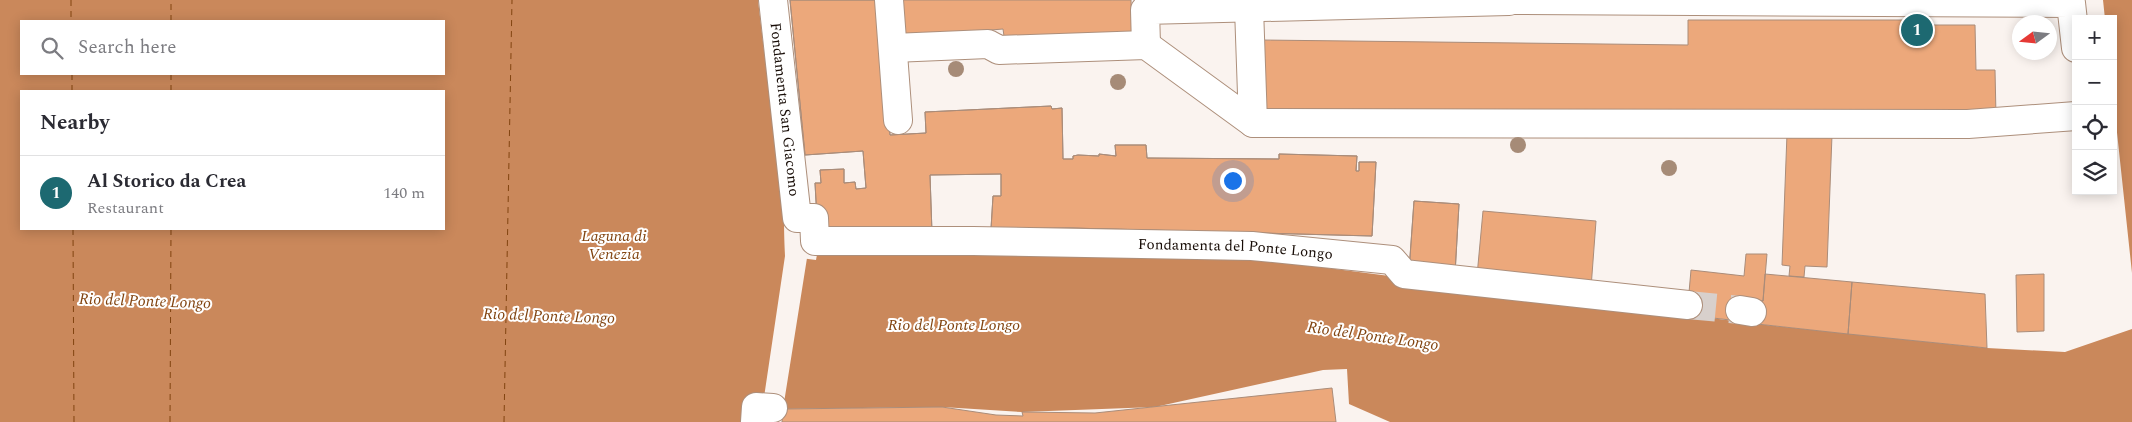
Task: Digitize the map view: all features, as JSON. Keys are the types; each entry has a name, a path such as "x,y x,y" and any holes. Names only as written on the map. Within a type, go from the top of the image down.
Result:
{"street":[{"name":"Fondamenta San Giacomo","path":"773,0 797,218"},
{"path":"889,0 898,120"},
{"path":"1146,45 1145,10 1509,0 2071,4 2072,15"},
{"path":"1249,8 1253,123"},
{"path":"893,48 988,44 999,50 1146,45 1253,123 1968,124 2072,116"},
{"name":"Fondamenta del Ponte Longo","path":"797,218 814,218 806,247 973,241 1252,246 1392,260 1404,274 1688,305"}],"water":[{"path":"0,0 758,0 784,218 785,256 816,260 818,249 1251,258 1757,324 1987,348 2065,352 2132,329 2132,422 1390,422 1349,404 1347,369 1323,370 1155,407 1022,412 942,407 783,409 763,422 0,422"},
{"path":"2103,0 2132,0 2132,273 2117,132 2117,15 2105,15"}],"pier":[{"path":"784,218 786,218 787,253 807,256 807,258 783,409 763,404 785,256"}],"building":[{"path":"790,0 879,0 890,135 926,133 925,112 1051,106 1052,109 1062,108 1063,159 1073,159 1073,156 1078,155 1099,156 1099,154 1116,156 1115,145 1146,145 1147,158 1279,159 1279,154 1357,156 1356,171 1359,171 1359,162 1376,162 1372,236 1071,228 991,229 993,196 1001,196 1001,174 930,175 932,233 818,237 815,183 821,183 820,170 844,169 844,183 855,182 856,189 866,188 863,151 805,155"},
{"path":"790,0 879,0 890,135 926,133 925,112 1051,106 1052,109 1062,108 1063,159 1073,159 1073,156 1078,155 1099,156 1099,154 1116,156 1115,145 1146,145 1147,158 1279,159 1279,154 1357,156 1356,171 1359,171 1359,162 1376,162 1372,236 1071,228 991,229 993,196 1001,196 1001,174 930,175 932,233 818,237 815,183 821,183 820,170 844,169 844,183 855,182 856,189 866,188 863,151 805,155"},
{"path":"902,0 1131,0 1132,36 1005,43 1003,29 905,37"},
{"path":"1688,20 1925,20 1925,25 1975,25 1976,70 1995,70 1996,116 1264,115 1261,40 1688,45"},
{"path":"1787,134 1832,135 1827,267 1805,266 1804,277 1789,276 1790,266 1782,265"},
{"path":"1414,201 1459,204 1455,274 1409,271"},
{"path":"1414,201 1459,204 1455,274 1409,271"},
{"path":"1483,211 1596,221 1591,288 1477,276"},
{"path":"1746,254 1767,254 1763,301 1742,300 1739,321 1687,315 1691,270 1744,276"},
{"path":"1765,274 1852,282 1848,334 1757,324 1759,301 1763,301"},
{"path":"2044,274 2044,331 2017,332 2016,275"},
{"path":"1852,282 1985,294 1987,348 1848,334"},
{"path":"1332,388 1336,422 782,422 783,409 942,407 996,415 1023,416 1022,412 1095,413"}],"ferry route":[{"path":"71,0 71,20"},
{"path":"171,0 171,20"},
{"path":"504,422 512,0"},
{"path":"72,75 72,90"},
{"path":"171,75 171,90"},
{"path":"73,230 74,422"},
{"path":"170,422 171,230"}],"tunnel":[{"path":"1688,305 1740,310"}],"place":[{"name":"Al Storico da Crea","path":"1917,30"}],"water label":[{"name":"Laguna di Venezia","path":"614,245"},
{"name":"Rio del Ponte Longo","path":"145,301"},
{"name":"Rio del Ponte Longo","path":"549,316"},
{"name":"Rio del Ponte Longo","path":"954,325"},
{"name":"Rio del Ponte Longo","path":"1373,336"}]}
